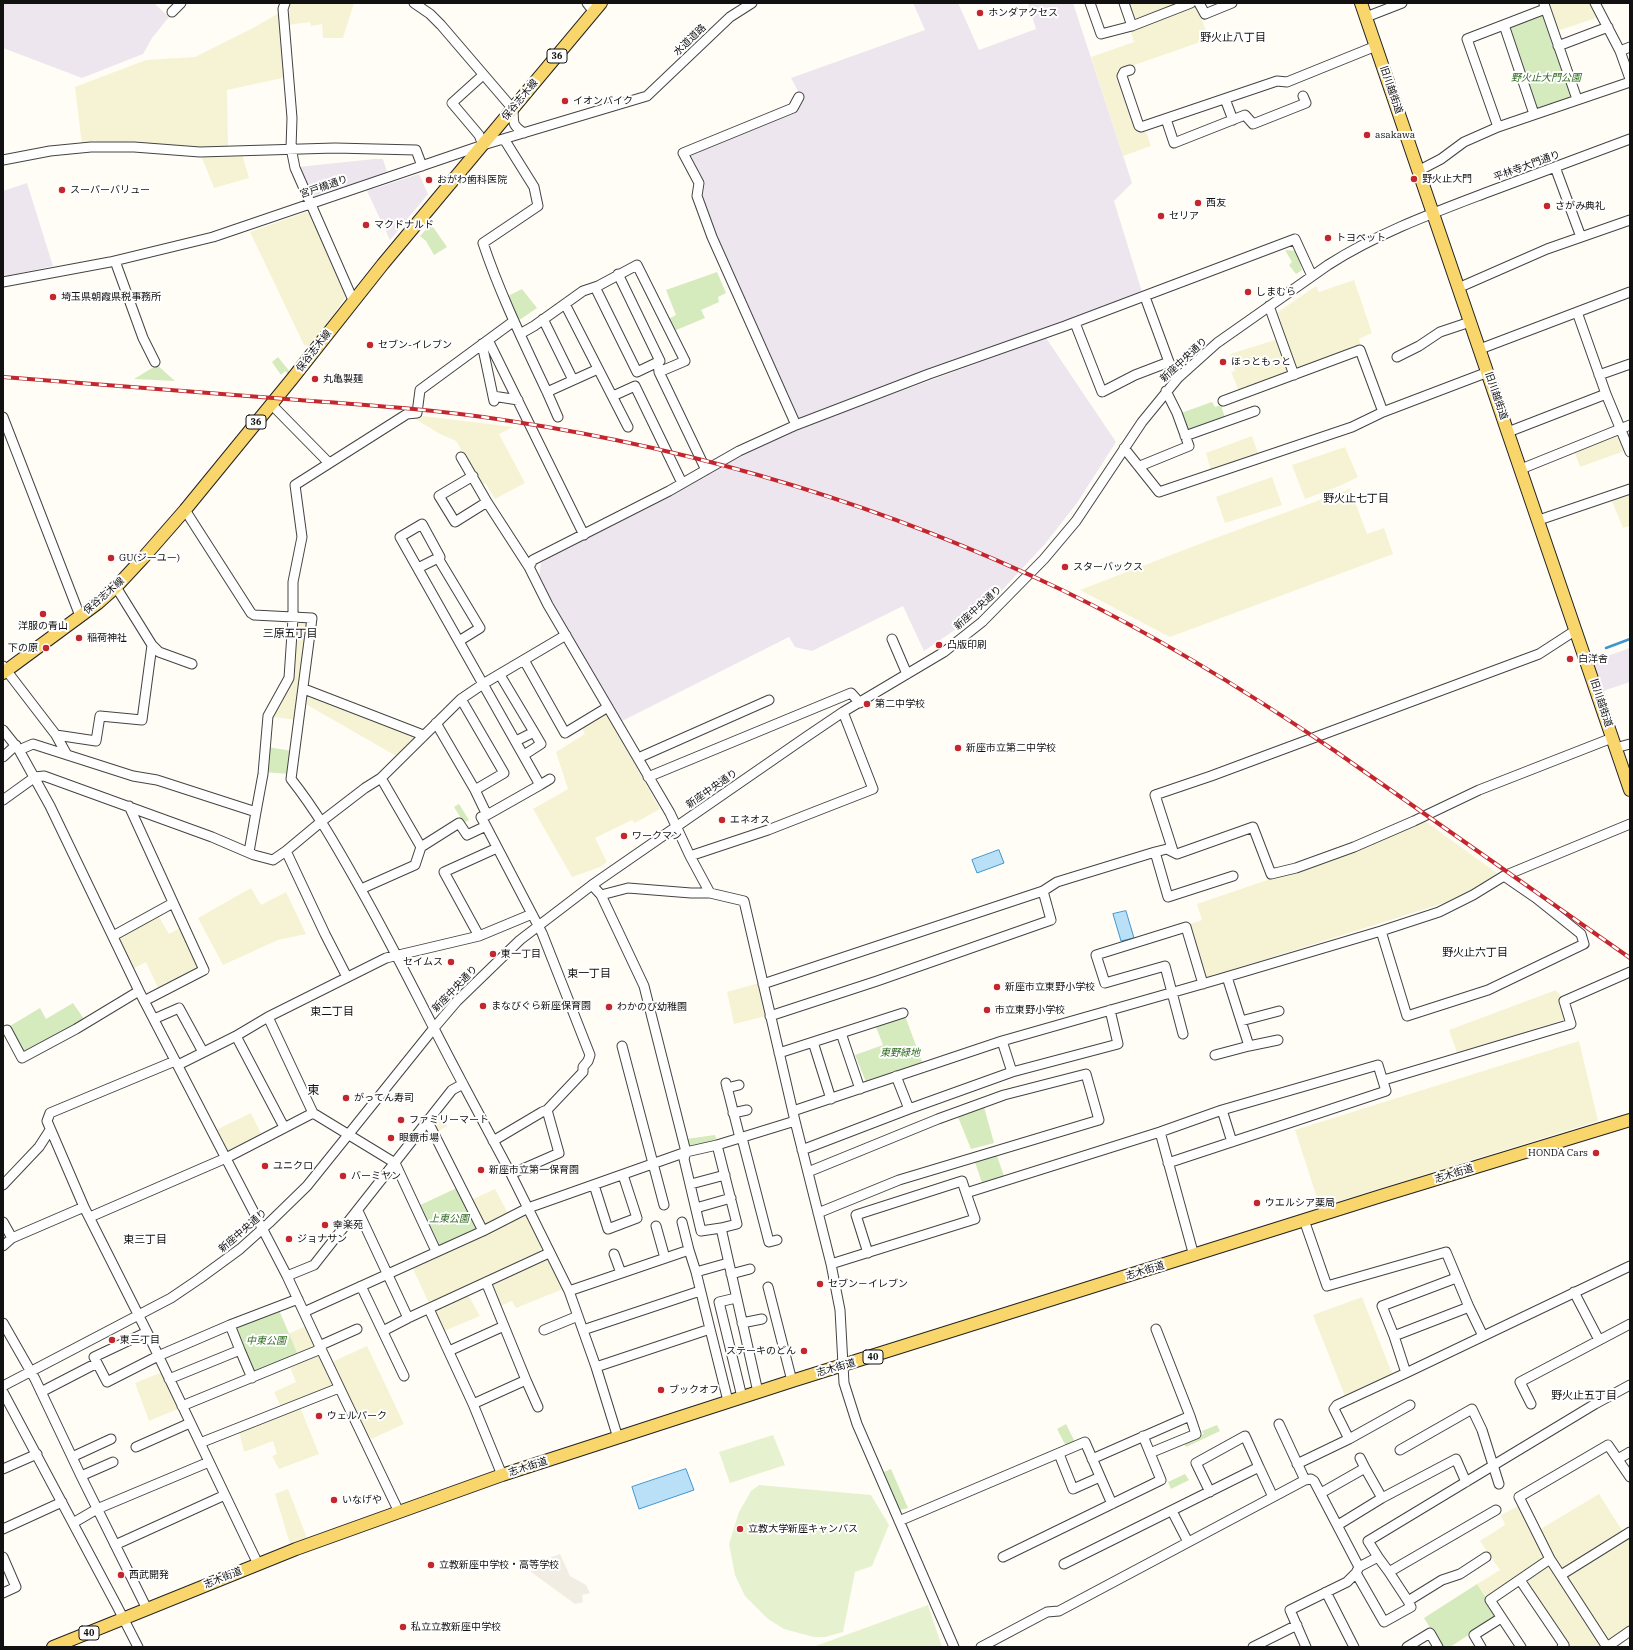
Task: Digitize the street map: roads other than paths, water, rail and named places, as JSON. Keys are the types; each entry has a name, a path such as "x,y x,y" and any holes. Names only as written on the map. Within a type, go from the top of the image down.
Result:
{"main road":[{"name":"旧川越街道","path":"1361,3 1630,788"},
{"name":"保谷志木線","path":"4,670 80,616 116,587 185,510 272,404 353,300 513,109 594,6"},
{"name":"志木街道","path":"53,1647 258,1564 502,1475 728,1401 1194,1256 1304,1220 1630,1120"}],"street":[{"path":"172,12 181,3"},
{"path":"285,3 283,9 292,118 291,148 295,168 309,204 353,300"},
{"path":"414,3 430,14 441,25 513,109 512,121 516,127 524,133"},
{"name":"水道道路","path":"647,96 730,17 752,3"},
{"path":"1090,3 1101,34 1132,26 1191,3"},
{"path":"1124,3 1132,26"},
{"path":"1199,3 1205,14 1232,3"},
{"path":"1366,17 1402,3"},
{"path":"1418,171 1441,159 1464,142 1498,127 1630,80 1620,50 1596,3"},
{"path":"1498,127 1467,38 1504,25 1544,6 1577,100"},
{"path":"1504,25 1534,114"},
{"path":"1558,46 1608,27"},
{"path":"1130,70 1124,72 1122,76 1141,128 1278,81 1287,82 1376,46"},
{"path":"1620,50 1630,47"},
{"path":"483,74 452,103 479,135 483,145"},
{"name":"宮戸橋通り","path":"3,282 115,261 213,237 483,145 647,96"},
{"path":"1166,119 1174,143 1245,115 1253,124 1306,103 1303,96"},
{"path":"796,425 710,232 697,196 699,183 683,153 793,108 799,97"},
{"path":"1225,99 1233,120"},
{"path":"504,139 534,187 538,206 483,243 490,264 514,321 558,417"},
{"name":"平林寺大門通り","path":"1432,213 1630,139"},
{"path":"3,160 50,151 91,147 134,147 200,152 291,148 335,148 416,150 422,166"},
{"path":"1555,167 1582,237"},
{"name":"新座中央通り","path":"3,1386 139,1316 180,1292 240,1249 307,1186 457,1001 484,974 538,925 843,712 944,652 970,632 997,608 1076,522 1152,408 1178,378 1217,343 1312,276 1365,243 1406,223 1432,213"},
{"path":"1458,288 1547,249 1630,220"},
{"path":"529,567 533,560 584,535 753,444 796,425 929,374 1074,323 1295,239 1312,276"},
{"path":"115,261 143,338 154,362"},
{"path":"521,336 583,291 595,287 637,265 685,361 660,372"},
{"path":"618,274 660,361 658,362 660,372 706,470"},
{"path":"595,287 637,372 636,379 628,390"},
{"path":"1480,349 1630,292"},
{"path":"1145,296 1169,362 1178,378"},
{"path":"565,304 628,427"},
{"path":"1269,306 1294,375"},
{"path":"1577,312 1606,394 1630,452"},
{"path":"543,319 573,380"},
{"path":"249,852 263,772 268,716 289,678 293,618 293,582 302,538 295,485 407,414 417,413 420,390 487,344 514,321"},
{"path":"1397,357 1419,346 1440,332 1470,322"},
{"path":"1074,323 1102,392 1134,375 1169,362"},
{"path":"487,344 484,354 494,399 518,400"},
{"path":"487,344 497,358 584,535"},
{"path":"1223,401 1360,350 1383,412"},
{"path":"637,372 658,362"},
{"path":"1599,375 1630,364"},
{"path":"547,392 598,368"},
{"path":"1124,448 1140,466 1159,492 1352,427 1383,412 1488,372"},
{"path":"613,396 635,386 682,483"},
{"path":"1140,466 1189,446 1177,413 1166,391"},
{"path":"1508,432 1606,394"},
{"path":"272,404 329,464"},
{"path":"1185,436 1255,411"},
{"path":"3,417 80,616"},
{"path":"1521,469 1630,425"},
{"path":"461,457 487,502 529,567 548,605 670,813 676,828 710,893"},
{"path":"472,476 439,496 454,522 487,502"},
{"path":"1538,520 1630,489"},
{"path":"185,510 251,614 293,618 312,618 304,689 291,779 310,802 361,889 397,955 528,1208 569,1291 596,1367 618,1438"},
{"path":"460,641 480,628 438,558 440,557 422,524 400,537 540,785"},
{"path":"418,568 438,558"},
{"path":"116,587 152,645 159,652 192,664"},
{"path":"1173,851 1155,795 1219,774 1539,654 1576,630"},
{"path":"3,800 35,777 44,776 274,860 365,788 381,778 461,699 483,684 566,635"},
{"path":"892,639 907,674"},
{"path":"56,735 96,741 100,716 142,720 152,645"},
{"path":"524,660 565,733 608,706"},
{"path":"4,670 56,735 67,755"},
{"path":"500,675 541,744 524,755"},
{"path":"304,689 423,735"},
{"path":"648,777 851,693 860,703"},
{"path":"461,699 504,773 475,790"},
{"path":"638,758 769,700"},
{"path":"690,856 768,830 874,789 843,712"},
{"path":"436,723 475,790 487,815"},
{"path":"3,730 18,748 35,777 144,1001 287,1276 399,1512"},
{"path":"516,741 534,732"},
{"path":"763,984 1043,891 1064,880 1167,849 1177,854 1253,827 1271,874 1284,871 1354,847 1414,821 1479,790 1614,743 1630,744"},
{"path":"3,756 18,748 33,744 133,776 156,780 256,812"},
{"path":"381,778 421,847"},
{"path":"493,1141 547,1110 583,1072 583,1067 588,1062 590,1055 538,925 481,817 550,779"},
{"path":"128,806 204,970 144,1001"},
{"path":"361,889 415,865 421,847 459,823 467,835 486,826"},
{"path":"792,1111 1002,1041 1227,977 1439,912 1473,895 1504,876 1630,824"},
{"path":"479,936 444,872 497,848"},
{"path":"286,851 347,977"},
{"path":"1155,852 1168,897 1233,876"},
{"path":"1381,931 1407,1016 1488,990 1584,944 1581,934 1504,876"},
{"path":"592,886 601,895 644,986 686,1152 684,1159 701,1231 737,1224 718,1145"},
{"path":"601,895 628,888 710,893 744,901 794,1121 831,1264 840,1310 844,1383 850,1406 954,1647"},
{"path":"770,1016 1051,920 1043,891"},
{"path":"112,936 173,903"},
{"path":"258,1564 147,1332 90,1216 84,1207 50,1130 47,1121 50,1113 203,1052 236,1036 268,1017 386,958 479,936 532,914"},
{"path":"1183,1034 1165,966 1105,983 1096,955 1186,927 1203,984"},
{"path":"1384,1080 1571,1024 1564,1002 1630,972"},
{"path":"1227,977 1250,1046"},
{"path":"7,1030 22,1058 76,1029 139,991"},
{"path":"154,1019 180,1008 203,1052"},
{"path":"802,1150 1012,1072 1118,1044 1110,1010"},
{"path":"1241,1022 1279,1011"},
{"path":"779,1053 903,1013"},
{"path":"268,1017 314,1113 349,1133 395,1163 436,1251"},
{"path":"841,1033 860,1088"},
{"path":"236,1036 284,1127"},
{"path":"1215,1055 1278,1040"},
{"path":"1002,1041 1012,1072"},
{"path":"813,1042 830,1099"},
{"path":"622,1046 664,1205"},
{"path":"966,1192 1160,1132 1222,1110 1378,1065 1384,1080 1386,1092 1168,1163"},
{"path":"808,1172 917,1127 1004,1095 1086,1074 1099,1120 899,1180 818,1213"},
{"path":"896,1076 909,1109"},
{"path":"287,1276 314,1265 358,1211 427,1120 452,1090 463,1084"},
{"path":"739,1085 727,1086 733,1113 769,1242 777,1240"},
{"path":"511,1174 559,1153 547,1110"},
{"path":"733,1113 747,1110"},
{"path":"1222,1110 1232,1142"},
{"path":"90,1216 226,1158 314,1113"},
{"path":"427,1120 483,1231"},
{"path":"304,1312 483,1231 528,1208 686,1152 718,1145 794,1121"},
{"path":"3,1185 39,1147 50,1130"},
{"path":"1160,1132 1194,1256"},
{"path":"594,1185 608,1229 637,1218 623,1175"},
{"path":"691,1184 725,1175"},
{"path":"831,1264 868,1253 975,1219 962,1181 856,1215 868,1253"},
{"path":"696,1208 731,1198"},
{"path":"3,1246 12,1238 46,1222 84,1207"},
{"path":"358,1211 408,1318"},
{"path":"1304,1220 1327,1286 1446,1252 1468,1307 1483,1336"},
{"path":"3,1222 12,1238"},
{"path":"682,1222 728,1401"},
{"path":"656,1226 665,1258"},
{"path":"720,1228 758,1392"},
{"path":"569,1291 689,1250"},
{"path":"382,1331 549,1253"},
{"path":"614,1254 621,1273"},
{"path":"696,1272 728,1263"},
{"path":"1349,1439 1334,1409 1337,1404 1406,1373 1630,1266"},
{"path":"731,1274 750,1269"},
{"path":"1406,1373 1382,1306 1456,1278"},
{"path":"486,1282 538,1407"},
{"path":"361,1286 404,1376"},
{"path":"768,1287 792,1381"},
{"path":"583,1330 700,1291"},
{"path":"1574,1292 1599,1340"},
{"path":"736,1298 719,1302 742,1397"},
{"path":"147,1332 94,1357 107,1382 158,1356 230,1325 298,1299"},
{"path":"1394,1336 1468,1307"},
{"path":"429,1308 473,1404 502,1475"},
{"path":"544,1330 578,1316"},
{"path":"742,1323 762,1318"},
{"path":"3,1323 31,1372 147,1609"},
{"path":"1531,1404 1520,1382 1630,1324"},
{"path":"230,1325 252,1378"},
{"path":"449,1351 504,1326"},
{"path":"182,1406 252,1378 320,1348 357,1329"},
{"path":"596,1367 710,1329"},
{"path":"1150,1453 1196,1434 1156,1329"},
{"path":"169,1379 240,1350"},
{"path":"41,1392 97,1363"},
{"path":"473,1404 526,1380"},
{"path":"981,1647 1046,1612 1058,1611 1305,1480 1311,1479 1314,1481 1338,1524 1358,1570 1384,1622 1411,1607 1368,1541 1595,1404 1630,1385"},
{"path":"200,1443 339,1388"},
{"path":"3,1392 138,1647"},
{"path":"1297,1464 1349,1439 1410,1405"},
{"path":"1400,1450 1472,1409 1482,1430 1498,1484"},
{"path":"1092,1459 1190,1416"},
{"path":"136,1447 190,1423"},
{"path":"1279,1424 1305,1480"},
{"path":"1003,1557 1161,1480 1143,1436"},
{"path":"1210,1492 1196,1464 1245,1436 1273,1497"},
{"path":"72,1457 111,1439"},
{"path":"899,1520 1085,1442 1112,1504"},
{"path":"1630,1477 1608,1445 1518,1497 1550,1559 1607,1647 1630,1631"},
{"path":"1618,1459 1630,1452"},
{"path":"3,1469 37,1454"},
{"path":"1058,1454 1073,1489 1100,1477"},
{"path":"1360,1458 1382,1498"},
{"path":"1338,1524 1382,1498 1456,1459 1466,1482"},
{"path":"81,1476 113,1462"},
{"path":"73,1523 97,1509 209,1462"},
{"path":"1064,1564 1259,1467"},
{"path":"1321,1493 1365,1468"},
{"path":"115,1545 225,1495"},
{"path":"3,1529 62,1502"},
{"path":"1388,1572 1496,1510"},
{"path":"1172,1511 1188,1542"},
{"path":"1561,1575 1630,1532"},
{"path":"3,1557 16,1587 3,1593"},
{"path":"1306,1647 1290,1610 1347,1582 1358,1570 1378,1557"},
{"path":"1408,1601 1442,1580 1460,1574 1486,1557"},
{"path":"1521,1647 1490,1600 1550,1559"},
{"path":"1520,1580 1564,1644 1562,1647"},
{"path":"1326,1592 1354,1647"},
{"path":"1481,1647 1474,1636 1501,1618"},
{"path":"1253,1647 1297,1626"},
{"path":"1407,1647 1430,1633 1438,1647"}],"water":[{"path":"999,850 1004,863 977,873 972,860"},
{"path":"1126,911 1134,938 1121,941 1113,914"},
{"path":"686,1469 694,1490 639,1509 632,1487"}],"waterway":[{"path":"1606,648 1630,639"}],"railway":[{"path":"3,377 378,406 510,421 581,433 722,465 792,485 861,508 996,560 1062,590 1132,626 1202,666 1269,707 1335,751 1630,958"}],"place":[{"name":"ホンダアクセス","path":"980,13"},
{"name":"イオンバイク","path":"565,101"},
{"name":"asakawa","path":"1367,135"},
{"name":"野火止大門","path":"1414,179"},
{"name":"おがわ歯科医院","path":"429,180"},
{"name":"スーパーバリュー","path":"62,190"},
{"name":"西友","path":"1198,203"},
{"name":"さがみ典礼","path":"1547,206"},
{"name":"セリア","path":"1161,216"},
{"name":"マクドナルド","path":"366,225"},
{"name":"トヨペット","path":"1328,238"},
{"name":"しまむら","path":"1248,292"},
{"name":"埼玉県朝霞県税事務所","path":"53,297"},
{"name":"セブン-イレブン","path":"370,345"},
{"name":"ほっともっと","path":"1223,362"},
{"name":"丸亀製麺","path":"315,379"},
{"name":"GU(ジーユー)","path":"111,558"},
{"name":"スターバックス","path":"1065,567"},
{"name":"洋服の青山","path":"43,614"},
{"name":"稲荷神社","path":"79,638"},
{"name":"凸版印刷","path":"939,645"},
{"name":"下の原","path":"46,648"},
{"name":"白洋舎","path":"1570,659"},
{"name":"第二中学校","path":"867,704"},
{"name":"新座市立第二中学校","path":"958,748"},
{"name":"エネオス","path":"722,820"},
{"name":"ワークマン","path":"624,836"},
{"name":"東一丁目","path":"493,954"},
{"name":"セイムス","path":"451,962"},
{"name":"新座市立東野小学校","path":"997,987"},
{"name":"まなびぐら新座保育園","path":"483,1006"},
{"name":"わかのび幼稚園","path":"609,1007"},
{"name":"市立東野小学校","path":"987,1010"},
{"name":"がってん寿司","path":"346,1098"},
{"name":"ファミリーマート","path":"401,1120"},
{"name":"眼鏡市場","path":"391,1138"},
{"name":"HONDA Cars","path":"1596,1153"},
{"name":"ユニクロ","path":"265,1166"},
{"name":"新座市立第一保育園","path":"481,1170"},
{"name":"バーミヤン","path":"343,1176"},
{"name":"ウエルシア薬局","path":"1257,1203"},
{"name":"幸楽苑","path":"325,1225"},
{"name":"ジョナサン","path":"289,1239"},
{"name":"セブン－イレブン","path":"820,1284"},
{"name":"東三丁目","path":"112,1340"},
{"name":"ステーキのどん","path":"804,1351"},
{"name":"ブックオフ","path":"661,1390"},
{"name":"ウェルパーク","path":"319,1416"},
{"name":"いなげや","path":"334,1500"},
{"name":"立教大学新座キャンパス","path":"740,1529"},
{"name":"立教新座中学校・高等学校","path":"431,1565"},
{"name":"西武開発","path":"121,1575"},
{"name":"私立立教新座中学校","path":"403,1627"}],"district":[{"name":"野火止八丁目","path":"1233,38"},
{"name":"野火止七丁目","path":"1356,499"},
{"name":"三原五丁目","path":"290,634"},
{"name":"野火止六丁目","path":"1475,953"},
{"name":"東一丁目","path":"589,974"},
{"name":"東二丁目","path":"332,1012"},
{"name":"東","path":"313,1091"},
{"name":"東三丁目","path":"145,1240"},
{"name":"野火止五丁目","path":"1584,1396"}],"park label":[{"name":"野火止大門公園","path":"1546,78"},
{"name":"東野緑地","path":"900,1053"},
{"name":"上東公園","path":"449,1219"},
{"name":"中東公園","path":"266,1341"}]}
